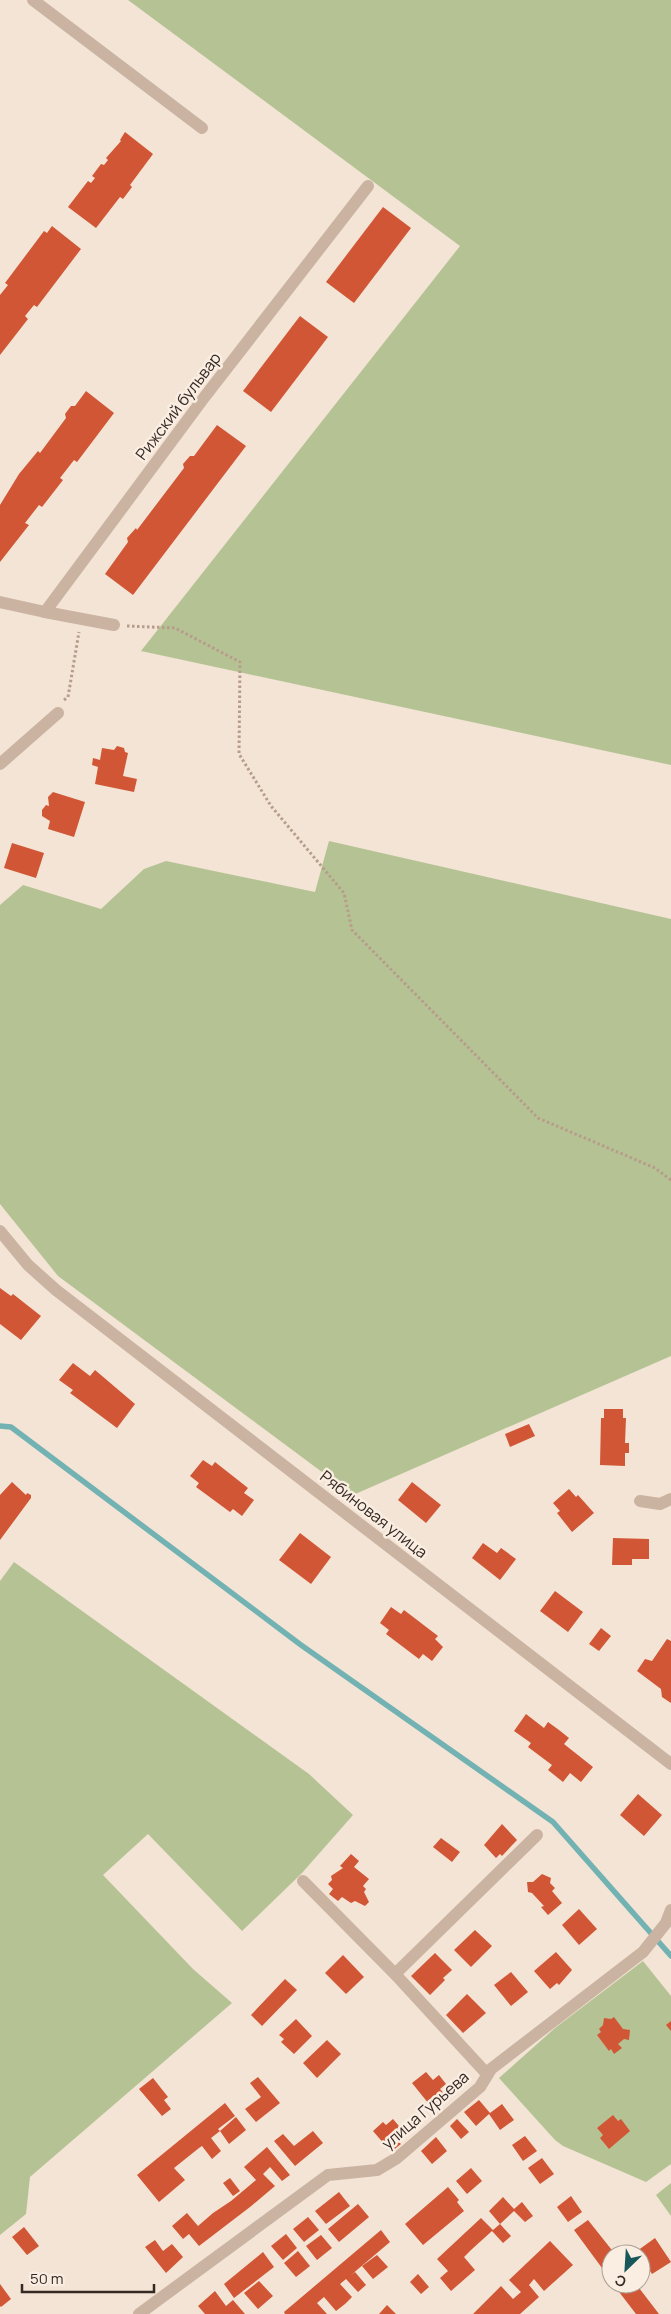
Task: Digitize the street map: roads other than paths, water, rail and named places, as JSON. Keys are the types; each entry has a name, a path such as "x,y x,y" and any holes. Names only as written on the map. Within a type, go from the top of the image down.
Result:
{"street":[{"path":"34,0 202,128"},
{"name":"Рижский бульвар","path":"45,612 203,400 368,186"},
{"path":"0,602 114,625"},
{"path":"0,764 60,708"},
{"name":"Рябиновая улица","path":"0,1231 28,1265 56,1290 671,1764"},
{"path":"640,1502 660,1504 671,1499"},
{"path":"395,1974 537,1835"},
{"path":"303,1881 395,1974 487,2074"},
{"name":"улица Гурьева","path":"139,2314 328,2174 377,2170 397,2158 480,2086 491,2069 643,1952 666,1922 671,1910"}],"waterway":[{"path":"0,1426 11,1427 301,1645 553,1822 671,1956"}]}
